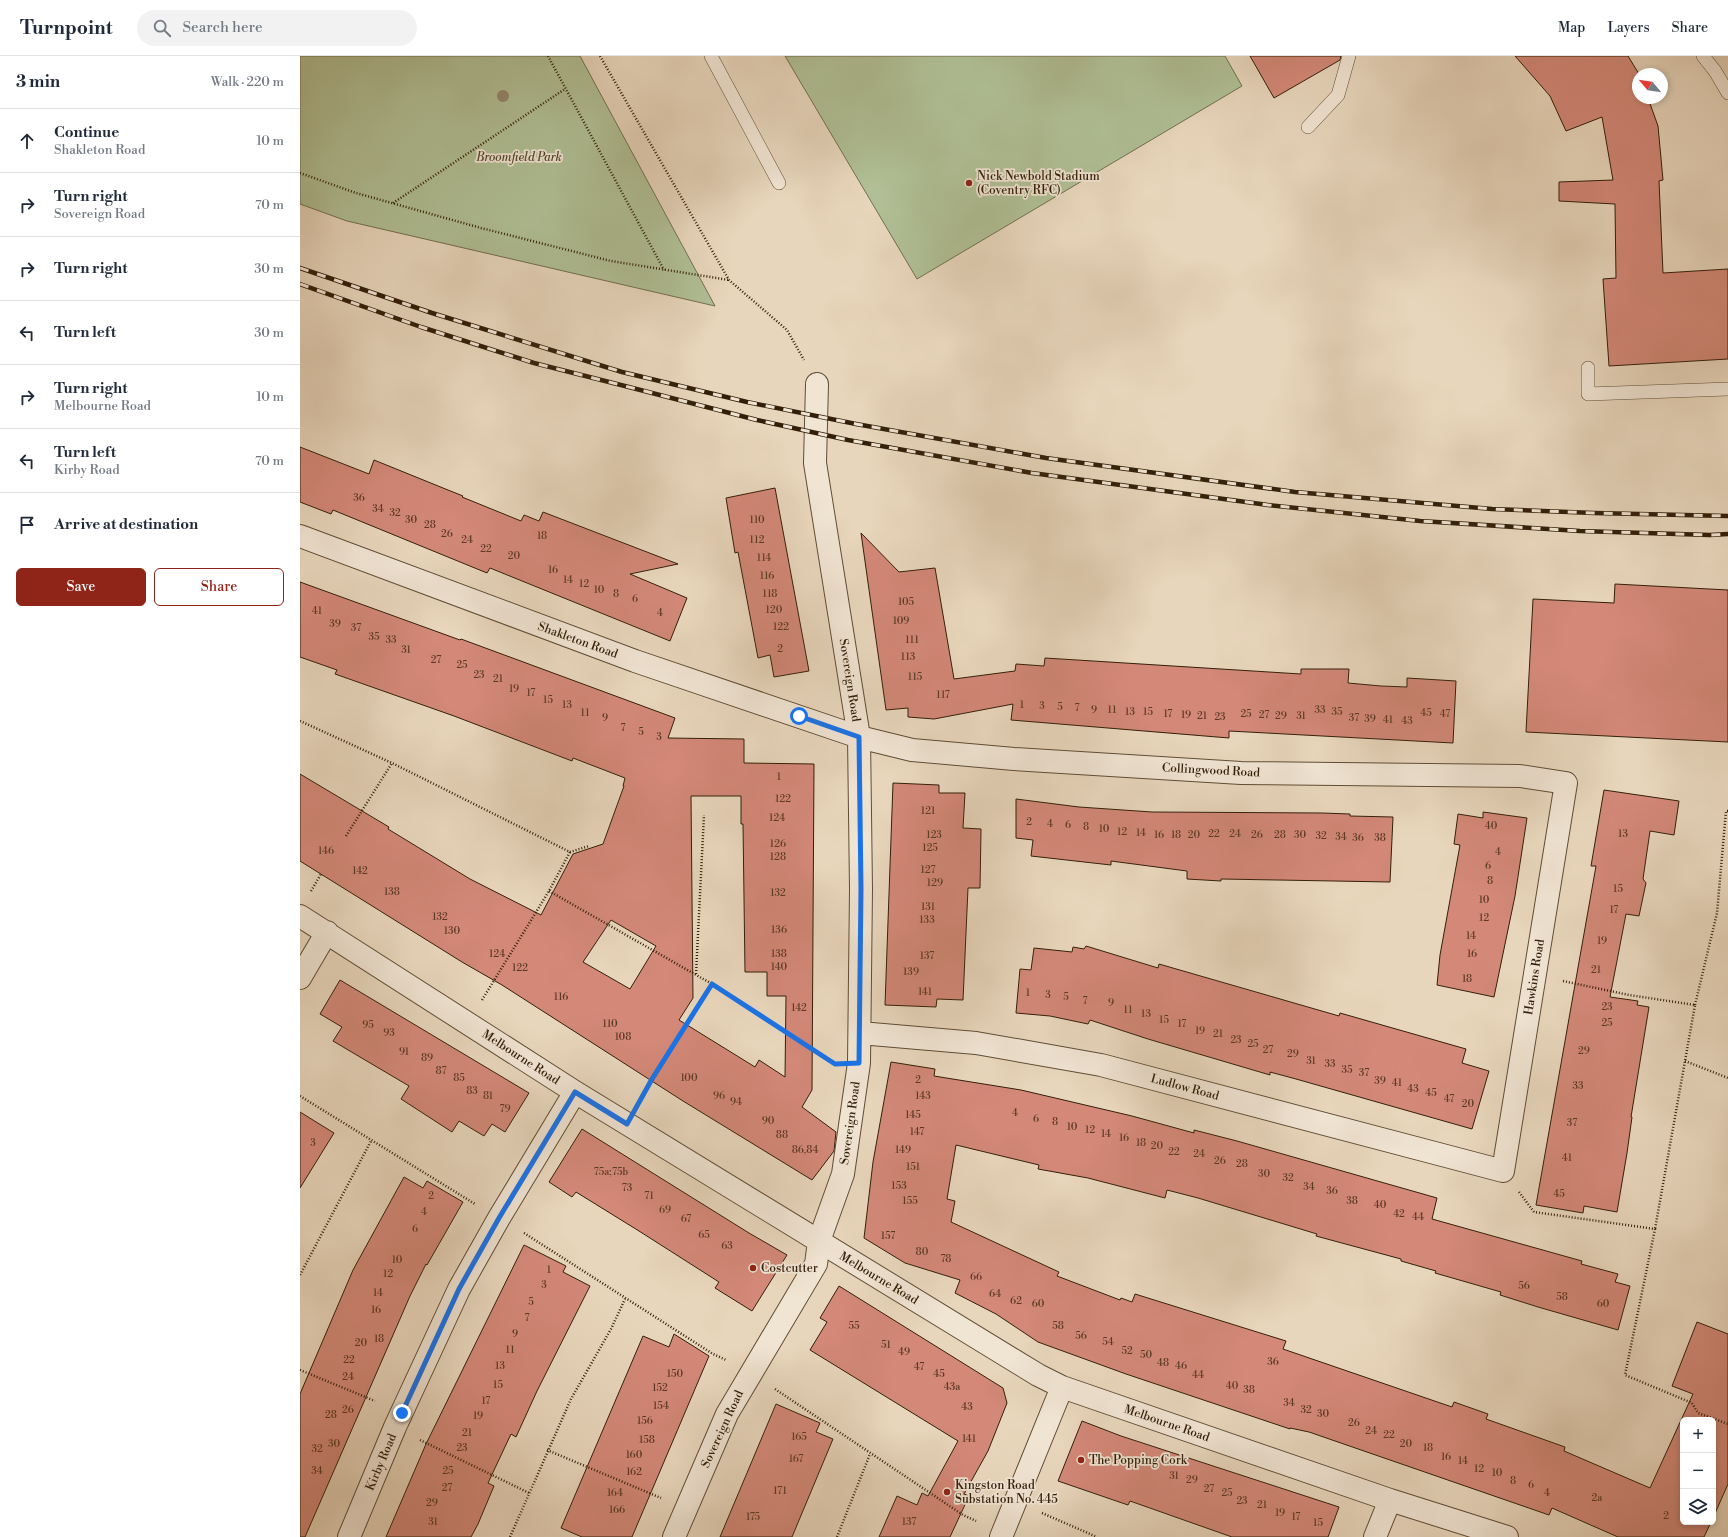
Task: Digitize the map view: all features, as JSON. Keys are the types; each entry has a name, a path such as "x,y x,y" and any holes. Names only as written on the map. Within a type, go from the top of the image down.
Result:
{"street":[{"name":"Sovereign Road","path":"674,1537 726,1414 816,1264 819,1241 843,1174 859,1063 861,889 859,737 814,463 817,384"},
{"name":"Shakleton Road","path":"300,536 635,661 859,737"},
{"name":"Collingwood Road","path":"859,737 912,750 1014,759 1241,773 1520,776 1566,783"},
{"name":"Hawkins Road","path":"1503,1171 1566,783"},
{"name":"Melbourne Road","path":"300,916 575,1092 1038,1374 1062,1387 1390,1500 1507,1537"},
{"path":"300,978 327,932"},
{"name":"Ludlow Road","path":"860,1033 976,1043 1101,1065 1503,1171"},
{"name":"Kirby Road","path":"349,1537 398,1420 459,1289 499,1218 575,1092"},
{"path":"1001,1535 1062,1387"},
{"path":"1375,1537 1390,1500"}],"lane":[{"path":"712,56 779,183"},
{"path":"1308,127 1338,95 1349,56"},
{"path":"1703,56 1715,71 1728,93"},
{"path":"1588,368 1588,394 1728,389"}],"path":[{"path":"548,56 664,270"},
{"path":"600,56 730,280 787,330 817,384"},
{"path":"393,203 565,89"},
{"path":"300,173 356,193 481,228 611,261 730,280"},
{"path":"300,721 392,763 570,852 589,846"},
{"path":"346,836 392,763"},
{"path":"1728,812 1726,811 1717,913 1695,1005 1655,1229 1625,1375 1692,1403 1698,1413 1728,1424"},
{"path":"696,974 704,815"},
{"path":"468,1023 549,891 570,852"},
{"path":"549,891 696,974 835,1064 859,1063"},
{"path":"1535,974 1629,995 1695,1005"},
{"path":"627,1124 652,1079 712,984"},
{"path":"1685,1061 1728,1078"},
{"path":"300,1096 371,1141 499,1218 713,1354 750,1372 963,1515 1001,1535"},
{"path":"300,1275 371,1141"},
{"path":"1503,1171 1534,1212 1655,1229"},
{"path":"510,1537 571,1398 611,1329 625,1299"},
{"path":"300,1370 398,1420 529,1493"},
{"path":"547,1450 686,1509"},
{"path":"837,1537 870,1454"},
{"path":"1016,1501 1097,1537"}],"green space":[{"name":"Broomfield Park","path":"300,56 580,56 715,306 347,221 300,204"},
{"name":"Nick Newbold Stadium (Coventry RFC)","path":"785,56 1225,56 1242,86 917,279"}],"building":[{"path":"1250,56 1341,56 1340,60 1274,98"},
{"path":"1515,56 1628,56 1635,68 1632,68 1632,104 1650,104 1658,126 1663,180 1659,181 1663,273 1728,269 1728,359 1609,366 1603,279 1616,278 1615,204 1559,201 1559,182 1613,180 1602,117 1566,131 1550,96"},
{"path":"300,447 369,474 374,460 521,521 524,515 539,521 543,512 678,564 630,574 687,598 670,641 490,568 487,573 333,510 331,514 300,502"},
{"path":"775,488 809,671 774,677 770,655 758,658 738,552 735,553 726,498"},
{"path":"861,533 899,572 935,568 954,679 1015,671 1016,664 1044,666 1045,658 1301,674 1301,669 1349,669 1348,683 1381,686 1407,687 1407,678 1456,681 1453,743 1229,731 1229,738 1011,720 1013,704 934,719 908,717 908,708 886,710"},
{"path":"300,582 460,640 461,639 675,718 668,738 744,739 744,763 814,764 812,1090 802,1107 836,1132 834,1151 812,1180 683,1101 502,985 462,962 300,861 300,774 389,827 388,829 470,879 541,915 573,854 603,844 624,786 625,778 573,758 572,761 454,716 335,674 337,670 300,657","holes":["691,796 741,796 741,824 743,824 745,972 767,972 767,996 786,996 785,1077 759,1060 755,1067 679,1020 693,998","611,920 656,946 630,989 583,962"]},
{"path":"1615,584 1728,590 1728,742 1526,732 1533,599 1614,603"},
{"path":"893,783 939,785 939,793 965,793 963,828 981,829 980,888 968,888 963,1000 937,999 936,1007 885,1005"},
{"path":"1604,790 1679,801 1674,835 1650,831 1643,879 1646,883 1639,916 1626,914 1610,997 1638,1001 1637,1005 1649,1007 1617,1212 1584,1206 1583,1213 1536,1205 1596,866 1591,866"},
{"path":"1016,799 1079,807 1152,812 1322,813 1350,814 1350,816 1393,817 1390,882 1221,879 1221,881 1187,879 1187,871 1111,861 1111,865 1031,856 1033,840 1016,838"},
{"path":"1483,812 1527,818 1515,896 1494,997 1437,985 1440,955 1460,845 1454,844 1458,814 1483,818"},
{"path":"1086,946 1158,968 1159,964 1339,1016 1340,1013 1466,1049 1462,1063 1489,1071 1472,1129 1270,1072 1270,1075 1148,1039 1090,1020 1088,1024 1050,1016 1016,1013 1020,969 1031,970 1034,948 1072,952 1073,947 1084,949"},
{"path":"340,980 529,1093 505,1132 492,1124 484,1136 459,1121 452,1132 401,1099 409,1086 333,1041 342,1027 320,1014"},
{"path":"891,1062 935,1069 934,1076 1021,1090 1132,1116 1194,1133 1194,1130 1437,1198 1432,1219 1582,1261 1581,1264 1618,1274 1615,1282 1630,1286 1618,1330 1500,1295 1501,1292 1435,1273 1436,1271 1401,1261 1401,1259 1316,1236 1317,1234 1198,1198 1167,1190 1165,1198 1088,1178 1038,1169 1039,1165 956,1145 947,1199 955,1201 951,1222 1059,1272 1057,1276 1120,1300 1121,1298 1132,1302 1135,1294 1286,1341 1283,1349 1452,1407 1454,1402 1488,1414 1486,1419 1565,1447 1564,1451 1650,1488 1680,1422 1680,1525 1710,1525 1704,1537 1618,1537 1552,1508 1549,1515 1309,1432 1290,1429 1126,1374 1038,1342 996,1314 955,1293 960,1280 905,1263 864,1238 873,1162"},
{"path":"300,1112 334,1133 300,1188"},
{"path":"582,1129 787,1255 752,1311 715,1288 719,1282 639,1231 576,1192 572,1197 549,1182"},
{"path":"404,1177 423,1188 427,1181 463,1202 427,1265 426,1264 410,1296 305,1537 300,1537 300,1394 353,1270"},
{"path":"524,1245 566,1266 563,1272 590,1286 537,1391 516,1437 511,1434 488,1483 494,1486 478,1524 471,1537 386,1537 426,1444"},
{"path":"839,1286 1003,1388 1007,1403 988,1451 964,1494 969,1496 950,1537 879,1537 897,1496 917,1505 922,1493 928,1496 958,1441 810,1350 827,1322 820,1318"},
{"path":"1697,1322 1728,1334 1728,1484 1716,1511 1716,1417 1682,1417 1693,1394 1672,1386"},
{"path":"674,1334 709,1356 632,1537 582,1537 561,1528 643,1336 669,1347"},
{"path":"776,1404 820,1423 816,1432 833,1439 792,1537 720,1537"},
{"path":"1082,1421 1121,1436 1339,1507 1328,1537 1232,1537 1130,1501 1128,1505 1058,1481"}],"railway":[{"path":"300,268 432,313 622,372 747,402 856,424 1046,458 1295,492 1492,509 1728,516"},
{"path":"300,284 421,327 534,363 757,420 848,440 1032,473 1268,505 1420,521 1580,531 1710,535 1728,534"}],"place":[{"name":"Nick Newbold Stadium (Coventry RFC)","path":"969,183"},
{"name":"Costcutter","path":"753,1268"},
{"name":"The Popping Cork","path":"1081,1460"},
{"name":"Kingston Road Substation No. 445","path":"947,1492"}],"route":[{"path":"402,1413 459,1289 499,1218 575,1092 627,1124 652,1079 712,984 835,1064 859,1063 861,889 859,737 799,716"}]}
